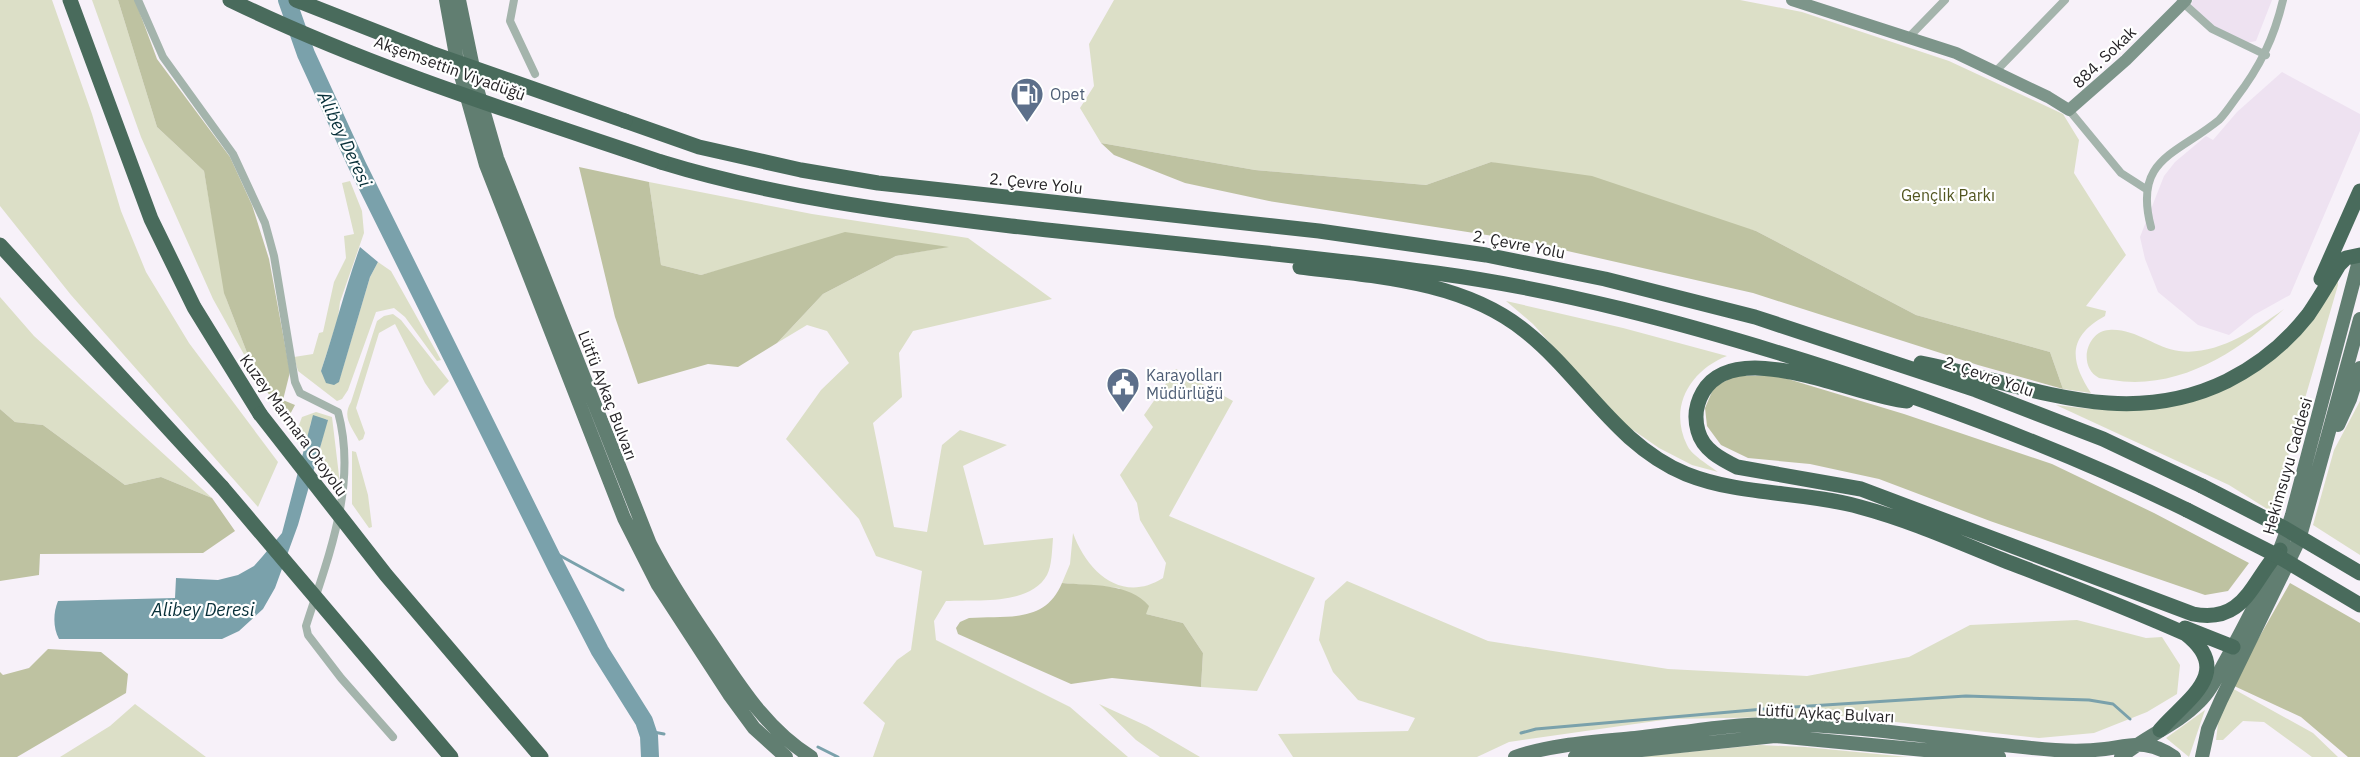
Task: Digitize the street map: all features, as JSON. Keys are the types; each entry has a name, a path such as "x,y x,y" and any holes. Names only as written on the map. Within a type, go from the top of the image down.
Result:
{"highway":[{"name":"Kuzey Marmara Otoyolu","path":"70,0 156,230 194,308 260,414 386,575 541,757"},
{"name":"Akşemsettin Viyadüğü","path":"230,0 328,43 415,76 661,162 762,189 877,209 1234,250"},
{"name":"Akşemsettin Viyadüğü","path":"297,0 431,53 625,121"},
{"name":"2. Çevre Yolu","path":"625,121 710,150 801,170 878,183 1319,231 1486,255 1686,298 1865,352 2032,410 2103,439 2202,486 2284,528 2360,573"},
{"path":"2294,330 2321,280 2360,191"},
{"path":"0,245 222,487 451,757"},
{"path":"1234,250 1450,275 1578,300 1713,333 1930,402 2067,455 2187,510 2276,555 2360,605"},
{"path":"1234,250 1254,258 1288,266 1390,279 1455,295 1486,307 1526,331 1616,427 1663,463 1707,480 1835,501 1880,513 2148,616 2196,642 2206,665 2199,691 2160,730"},
{"path":"1865,352 1958,371 2067,399 2095,403 2145,404 2168,401 2208,390 2238,375 2275,350 2307,316 2339,265 2346,258 2360,256"},
{"path":"1930,402 1885,399 1804,376 1749,367 1724,372 1706,387 1697,405 1697,424 1699,434 1707,448 1720,459 1737,467 1861,489 2193,614 2213,617 2233,611 2280,549"},
{"path":"2148,616 2160,618 2240,647"}],"main road":[{"name":"Lütfü Aykaç Bulvarı","path":"446,0 458,61 486,165 624,518 658,585 729,694 754,728 786,757"},
{"name":"Lütfü Aykaç Bulvarı","path":"459,0 478,92 498,158 650,544 669,580 740,687 779,733 811,757"},
{"name":"Hekimsuyu Caddesi","path":"2202,757 2208,729 2292,514 2356,284 2360,256"},
{"name":"Hekimsuyu Caddesi","path":"2137,743 2160,730 2200,701 2240,647 2299,540 2360,319"},
{"path":"2325,448 2350,399 2360,368"},
{"name":"Lütfü Aykaç Bulvarı","path":"1515,757 1535,750 1579,744 1759,725 1835,727 2057,750 2103,749 2137,743"},
{"name":"Lütfü Aykaç Bulvarı","path":"1575,757 1775,736 1916,752 1998,757"},
{"path":"2121,757 2137,743"},
{"path":"2132,757 2137,743"},
{"path":"2137,743 2155,747 2174,757"}],"street":[{"path":"138,0 163,57 233,154 265,224 274,256 295,382 300,393 338,412 343,436 344,492 306,626 308,635 341,678 393,736"},
{"path":"514,0 510,21 535,74"},
{"path":"1909,37 1945,0"},
{"path":"1996,71 2065,0"},
{"path":"2151,227 2144,198 2146,189 2160,164 2191,137 2220,119 2266,55 2283,0"},
{"path":"1797,1 1909,37 1996,71 2069,110 2121,173 2146,189"},
{"path":"2183,1 2212,29 2266,55"},
{"name":"884. Sokak","path":"2069,110 2079,104 2183,1"}],"shaded area":[{"path":"2193,0 2272,0 2256,41 2246,43 2216,29 2190,7"},
{"path":"2282,72 2360,114 2360,131 2290,295 2254,315 2229,335 2198,325 2158,292 2145,259 2140,237 2164,176 2175,162 2206,136 2213,140 2237,112"}],"green space":[{"path":"0,0 52,0 92,114 121,211 146,272 189,343 278,462 258,507 71,295 0,206"},
{"path":"92,0 118,0 157,127 204,171 226,298 256,376 213,299 141,137"},
{"path":"118,0 135,0 157,59 230,157 252,205 269,259 290,372 283,400 295,405 287,420 256,376 224,293 204,171 157,127"},
{"name":"Gençlik Parkı","path":"1114,0 1740,0 1802,12 1949,61 2063,114 2079,140 2074,173 2126,255 2086,306 2106,311 2105,316 2084,332 2078,341 2076,350 2079,370 2091,393 2063,389 2050,352 1916,315 1756,231 1491,162 1426,185 1255,170 1101,143 1080,108 1094,86 1089,44"},
{"path":"1101,143 1255,170 1426,185 1491,162 1592,176 1756,231 1916,315 2050,352 2063,389 1978,365 1753,293 1519,240 1269,201 1185,183 1114,155"},
{"path":"579,167 649,182 661,265 701,275 845,232 949,247 896,256 823,294 777,343 738,367 708,364 638,384 615,317"},
{"path":"350,181 362,211 364,233 340,302 338,318 321,371 339,381 370,277 378,262 391,271 441,360 437,361 405,317 394,308 376,312 348,390 342,399 337,401 298,371 294,357 313,354 319,333 323,332 334,282 346,258 344,236 354,234 342,183"},
{"path":"649,182 812,214 968,238 1052,299 913,331 899,353 902,397 873,423 894,527 927,532 942,445 960,430 1007,445 963,466 984,545 1053,538 1049,571 1039,585 1015,596 1001,599 946,601 934,621 936,640 1070,707 1128,757 873,757 885,723 863,703 897,660 911,650 922,571 876,556 859,519 786,439 821,390 849,363 827,331 807,325 777,343 823,294 896,256 946,247 753,261 701,275 661,265"},
{"path":"2338,273 2338,285 2272,512 2229,485 2056,405 2135,410 2185,403 2233,384 2280,354"},
{"path":"0,297 34,336 212,498 161,477 125,485 43,425 15,422 0,409"},
{"path":"1506,301 1623,328 1727,356 1703,370 1694,380 1686,391 1680,417 1682,431 1689,449 1718,472 1692,465 1659,448 1620,421 1533,324"},
{"path":"2284,309 2247,340 2227,353 2184,374 2160,380 2136,382 2112,380 2099,378 2088,366 2090,342 2101,332 2118,330 2128,332 2179,351 2207,350 2248,333"},
{"path":"393,314 401,320 449,381 434,396 395,324 379,333 356,408 365,433 363,439 359,441 347,417 348,407 377,321"},
{"path":"1176,369 1233,401 1169,516 1315,578 1257,691 1201,687 1203,653 1183,623 1146,614 1119,588 1062,583 1070,564 1073,533 1087,560 1108,580 1134,587 1148,585 1163,578 1166,563 1140,520 1137,503 1120,475 1153,427 1144,415"},
{"path":"1735,376 1778,376 1904,414 2052,464 2154,513 2249,563 2228,591 2205,595 1990,521 1879,479 1810,464 1748,458 1721,445 1707,426 1705,408 1714,387"},
{"path":"2360,401 2360,555 2313,525 2334,450"},
{"path":"0,409 15,422 43,425 125,485 161,477 212,498 235,531 203,553 40,554 39,575 0,581"},
{"path":"316,412 332,417 340,484 338,487 317,461 327,419 311,422 306,446 296,433 302,417"},
{"path":"352,451 356,452 368,495 372,527 369,528 352,504"},
{"path":"1347,581 1488,641 1668,669 1807,676 1909,657 1970,625 2077,620 2146,638 2162,637 2180,665 2177,694 2147,712 2094,733 2039,738 1842,716 1670,719 1509,742 1477,757 1293,757 1278,734 1408,731 1415,718 1358,700 1333,672 1319,640 1325,601"},
{"path":"1062,583 1120,589 1141,598 1149,606 1146,614 1183,623 1203,653 1201,687 1112,678 1071,684 958,634 956,628 960,622 969,618 1023,615 1035,611 1055,596"},
{"path":"2290,583 2360,623 2360,757 2348,757 2301,717 2232,685"},
{"path":"48,649 101,652 128,674 126,693 17,757 0,757 0,672 3,675 29,668"},
{"path":"2230,687 2313,733 2338,757 2312,757 2264,722 2243,721 2223,740 2216,740 2219,715"},
{"path":"135,704 206,757 60,757 110,726"},
{"path":"1099,704 1147,726 1200,757 1160,757 1136,740"},
{"path":"2205,710 2189,757 2166,738"},
{"path":"1760,745 1805,747 1908,757 1636,757"}],"water":[{"path":"360,247 378,262 370,277 339,382 334,385 326,383 321,371"},
{"name":"Alibey Deresi","path":"313,415 328,420 298,525 275,588 263,609 239,631 222,639 59,639 54,620 58,601 175,598 176,578 218,580 238,575 254,566 282,533"}],"waterway":[{"name":"Alibey Deresi","path":"287,0 306,54 357,165 557,568 600,651 644,721 649,736 650,757"},
{"path":"546,548 623,590"},
{"path":"1521,733 1536,729 1764,709 1966,696 2089,700 2113,704 2130,719"},
{"path":"648,731 664,734"},
{"path":"818,747 838,757"}],"place":[{"name":"Opet","path":"1027,123"},
{"name":"Karayolları Müdürlüğü","path":"1123,413"}]}
